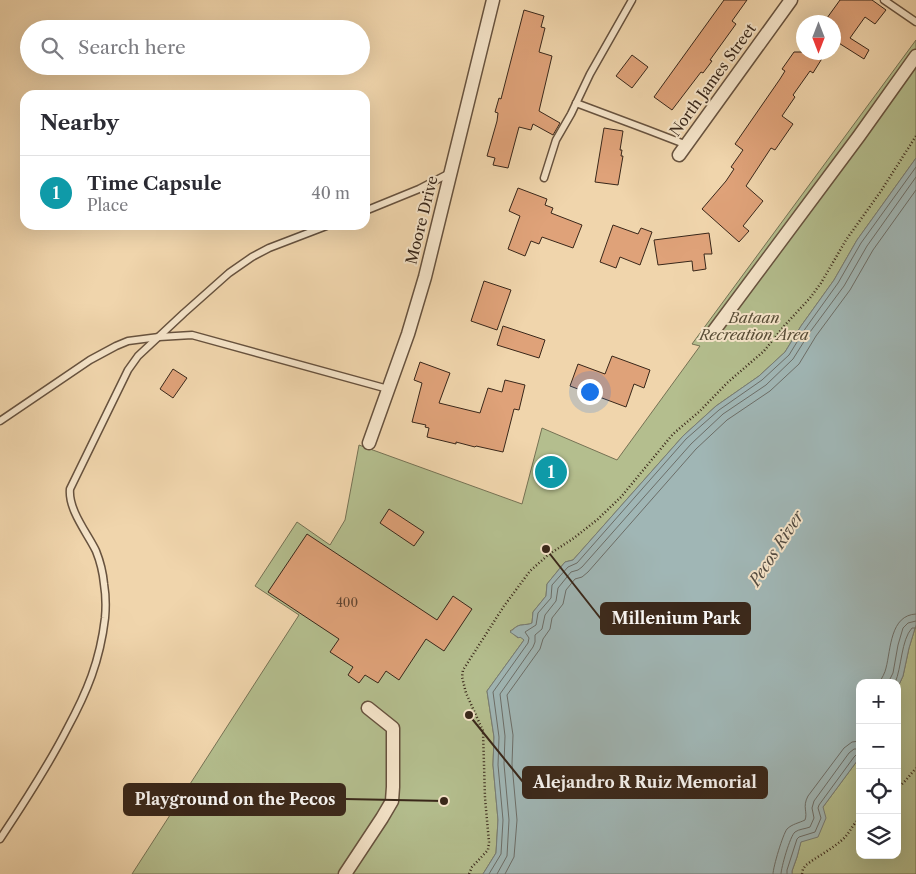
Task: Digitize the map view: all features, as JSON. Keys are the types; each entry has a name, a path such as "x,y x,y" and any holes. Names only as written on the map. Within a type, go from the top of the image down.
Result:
{"street":[{"name":"Moore Drive","path":"369,444 408,334 425,277 493,0"},
{"name":"North James Street","path":"683,150 791,0"},
{"path":"713,332 916,56"},
{"path":"345,874 392,801 393,728 368,708"}],"lane":[{"path":"544,178 556,140 590,74 632,0"},
{"path":"884,0 916,22"},
{"path":"576,104 648,130 683,150"},
{"path":"370,209 419,189 450,173"},
{"path":"0,839 32,792 55,753 80,704 98,658 103,636 106,603 105,587 97,554 77,518 69,495 70,489 128,370 138,356 229,273 269,248 316,230"},
{"path":"0,422 90,360 116,346 128,341 159,337 192,335 230,347 388,388"}],"path":[{"path":"469,874 472,867 488,850 489,842 485,798 483,731 466,693 462,677 463,670 504,606 530,571 548,555 598,519 621,497 673,434 764,351 810,298 846,240 881,191 916,136"},
{"path":"901,785 916,768"},
{"path":"802,874 806,865 841,841 856,822"}],"green space":[{"name":"Bataan Recreation Area","path":"916,40 916,158 857,240 834,280 785,352 759,376 716,406 683,436 573,560 565,562 547,584 546,596 533,612 532,623 519,626 510,631 518,638 520,636 524,640 487,691 494,737 493,765 498,820 496,853 483,874 132,874 299,615 255,586 297,522 330,545 345,520 359,445 522,504 542,428 617,460 700,346 692,344"},
{"path":"916,625 916,874 792,874 801,841 856,762 856,859 901,859 901,680"}],"water":[{"name":"Pecos River","path":"916,158 916,625 901,680 856,679 856,762 823,807 826,818 818,837 801,842 792,874 483,874 496,853 498,820 493,765 494,737 487,691 524,640 510,632 516,627 532,623 533,612 546,596 547,584 565,562 573,560 683,436 716,406 759,376 785,352 834,280 857,240"}],"building":[{"path":"724,0 747,0 732,21 736,24 710,60 712,61 703,73 701,72 672,110 654,97"},
{"path":"840,0 872,0 886,10 875,24 865,17 850,38 869,50 864,59 841,44 841,15 829,15"},
{"path":"524,10 544,16 541,27 545,28 539,52 552,56 539,111 560,123 553,135 533,124 531,130 519,127 508,168 493,165 495,158 487,156 497,121 498,113 495,112 499,98 501,99"},
{"path":"794,52 796,52 796,60 821,60 813,73 810,71 793,95 795,97 782,116 793,124 775,150 771,148 746,186 763,201 743,226 749,231 739,242 702,209 734,169 731,167 743,150 735,144 780,79 785,71 782,69"},
{"path":"632,55 648,67 632,88 616,76"},
{"path":"604,128 623,131 620,150 622,150 621,156 623,156 618,185 595,182"},
{"path":"518,188 547,199 545,205 553,208 551,213 582,225 573,248 542,237 539,244 531,241 525,256 508,249 520,216 509,211"},
{"path":"613,225 638,234 641,228 652,232 640,265 620,257 616,268 600,262"},
{"path":"709,233 712,254 704,254 706,269 693,271 692,261 658,265 654,240"},
{"path":"484,281 511,290 497,330 471,321"},
{"path":"503,326 545,340 539,358 497,345"},
{"path":"612,356 650,370 644,388 634,384 626,407 570,386 578,364 605,374"},
{"path":"420,362 450,373 439,403 480,413 488,388 502,392 505,380 525,385 519,410 514,409 503,452 427,437 429,428 425,427 426,425 412,422 422,383 414,380"},
{"path":"173,369 187,378 173,398 160,389"},
{"path":"389,509 424,532 414,546 380,523"},
{"path":"307,534 437,620 453,596 472,609 444,651 426,639 399,680 386,671 378,683 365,675 359,683 348,675 353,667 330,652 339,639 268,592"}],"place":[{"name":"Time Capsule","path":"551,472"},
{"name":"Millenium Park","path":"546,549"},
{"name":"Alejandro R Ruiz Memorial","path":"469,715"},
{"name":"Playground on the Pecos","path":"444,801"}]}
